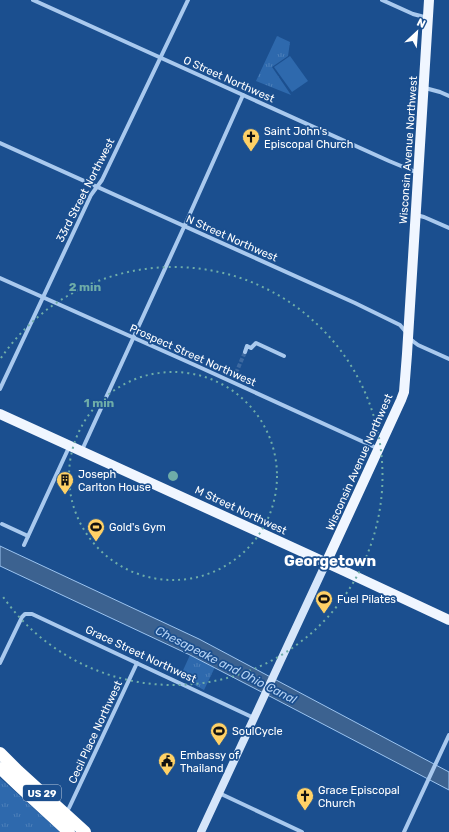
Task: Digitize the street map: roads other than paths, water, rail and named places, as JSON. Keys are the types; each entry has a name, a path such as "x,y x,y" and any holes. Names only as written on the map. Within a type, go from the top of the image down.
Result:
{"highway":[{"name":"US 29","path":"0,753 18,772 85,832"},
{"name":"US 29","path":"5,769 21,788 69,832"}],"main road":[{"name":"Wisconsin Avenue Northwest","path":"201,832 379,449 402,396 406,371 429,0"},
{"name":"M Street Northwest","path":"0,414 449,620"}],"street":[{"name":"O Street Northwest","path":"33,0 418,173"},
{"name":"33rd Street Northwest","path":"0,389 91,195 102,180 188,0"},
{"path":"382,0 413,14 428,18"},
{"path":"424,88 449,96"},
{"path":"81,450 243,95"},
{"name":"N Street Northwest","path":"0,143 400,325 408,336 418,345 449,359"},
{"path":"416,215 449,228"},
{"name":"Prospect Street Northwest","path":"0,278 379,449"},
{"path":"245,352 247,346 251,348 256,343 284,356"},
{"path":"24,545 70,445"},
{"path":"2,524 28,536"},
{"name":"Grace Street Northwest","path":"0,663 21,620 25,614 28,613 254,718"},
{"name":"Cecil Place Northwest","path":"69,808 137,663"},
{"path":"404,832 449,735"},
{"path":"0,760 5,769"},
{"path":"219,793 302,832"}],"water":[{"name":"Chesapeake and Ohio Canal","path":"0,546 199,639 449,772 449,790 190,655 0,566"}],"tunnel":[{"path":"236,373 245,352"}],"place":[{"name":"Saint John's Episcopal Church","path":"251,152"},
{"name":"Joseph Carlton House","path":"65,495"},
{"name":"Gold's Gym","path":"96,542"},
{"name":"Fuel Pilates","path":"324,614"},
{"name":"SoulCycle","path":"219,746"},
{"name":"Embassy of Thailand","path":"167,776"},
{"name":"Grace Episcopal Church","path":"305,811"}],"district":[{"name":"Georgetown","path":"330,561"}]}
